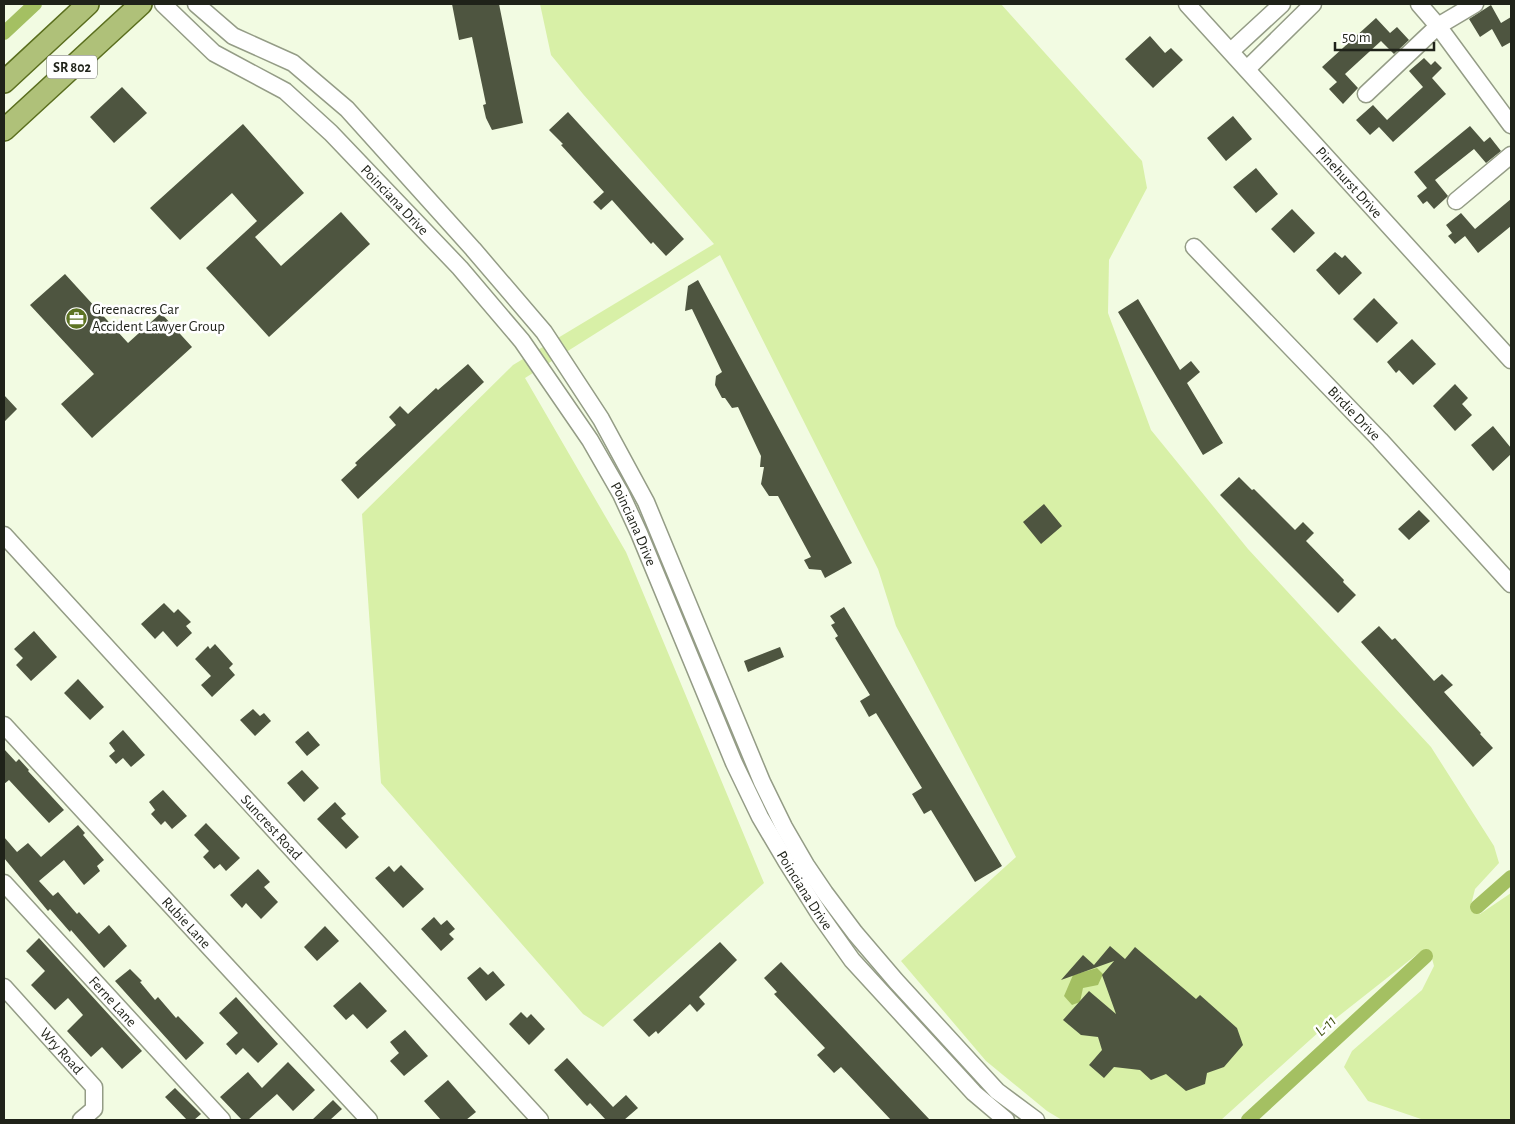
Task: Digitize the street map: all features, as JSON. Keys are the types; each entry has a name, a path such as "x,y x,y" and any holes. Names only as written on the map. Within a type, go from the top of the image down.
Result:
{"main road":[{"name":"SR 802","path":"4,82 88,4"},
{"name":"SR 802","path":"4,130 141,4"}],"street":[{"name":"Poinciana Drive","path":"163,4 214,53 286,91 324,127 460,268 522,341 590,440 621,494 734,763 760,817 786,861 820,915 852,960 974,1093 1006,1120"},
{"name":"Poinciana Drive","path":"196,4 233,36 293,63 346,109 544,332 601,420 646,502 762,782 806,865 855,933 896,981 997,1091 1036,1120"},
{"name":"Pinehurst Drive","path":"1187,4 1511,360"},
{"path":"1231,51 1282,4"},
{"path":"1248,69 1313,4"},
{"path":"1419,4 1438,26 1511,125"},
{"path":"1366,94 1438,26 1476,4"},
{"path":"1456,201 1511,155"},
{"name":"Birdie Drive","path":"1194,247 1380,440 1511,584"},
{"name":"Suncrest Road","path":"4,535 540,1120"},
{"name":"Rubie Lane","path":"4,725 369,1120"},
{"name":"Ferne Lane","path":"4,883 222,1120"},
{"name":"Wry Road","path":"4,987 94,1087 94,1109 81,1120"}],"shaded area":[{"path":"540,4 1001,4 1142,161 1147,188 1109,260 1108,313 1151,430 1248,549 1431,747 1494,846 1499,863 1475,889 1471,905 1480,914 1511,893 1511,1120 1424,1120 1368,1101 1344,1067 1352,1051 1422,990 1434,966 1431,955 1420,952 1321,1030 1221,1120 1062,1120 1047,1111 986,1061 901,961 1016,857 896,626 878,569 720,255 525,378 626,552 764,883 603,1027 583,1014 381,783 362,514 513,365 714,244 551,55"},
{"path":"1097,968 1103,974 1098,985 1083,988 1080,1002 1072,1005 1064,996 1073,975"}],"building":[{"path":"452,4 499,4 523,123 492,130 486,118 483,105 486,104 472,37 459,40"},
{"path":"1491,5 1501,23 1511,17 1511,42 1502,47 1492,29 1480,37 1469,19"},
{"path":"1376,18 1390,33 1397,27 1409,40 1394,54 1381,41 1345,74 1358,88 1343,104 1329,89 1337,82 1322,67"},
{"path":"1150,36 1165,53 1171,48 1183,60 1153,88 1125,59"},
{"path":"1424,58 1431,65 1435,61 1442,68 1432,78 1446,94 1393,142 1379,127 1370,135 1356,120 1373,105 1387,120 1423,87 1409,71"},
{"path":"122,87 147,113 114,143 90,117"},
{"path":"568,112 684,239 666,256 653,242 651,244 612,200 601,210 593,202 604,192 549,130"},
{"path":"1233,116 1252,139 1226,161 1207,138"},
{"path":"243,124 304,193 255,237 281,266 341,212 370,244 269,337 206,268 257,221 232,193 180,240 150,208"},
{"path":"1470,126 1484,142 1490,137 1501,151 1486,163 1474,149 1435,180 1448,196 1434,209 1427,201 1423,204 1417,196 1427,188 1414,172"},
{"path":"1256,168 1278,194 1256,213 1233,187"},
{"path":"1511,199 1511,226 1478,253 1465,236 1455,244 1448,236 1452,233 1446,225 1461,213 1475,229"},
{"path":"1292,209 1315,233 1294,253 1271,229"},
{"path":"1335,252 1342,258 1345,255 1362,273 1339,295 1316,270"},
{"path":"65,274 128,343 161,313 192,347 92,438 61,404 94,374 30,305"},
{"path":"698,280 852,563 825,578 821,570 809,569 804,560 811,557 778,496 769,496 761,484 764,467 760,467 761,456 738,407 732,408 725,398 722,398 715,385 716,376 722,372 692,309 685,311 688,286"},
{"path":"1374,298 1398,323 1377,343 1353,319"},
{"path":"1138,299 1180,370 1191,361 1200,372 1187,383 1223,443 1203,455 1118,312"},
{"path":"1412,339 1436,364 1413,385 1399,370 1396,373 1387,362"},
{"path":"468,364 484,382 358,499 341,480 357,465 355,463 396,425 389,417 400,406 408,414 436,388 438,390"},
{"path":"1455,384 1468,398 1462,404 1472,415 1455,431 1433,406"},
{"path":"4,395 17,409 4,422"},
{"path":"1493,426 1511,448 1511,454 1493,471 1471,445"},
{"path":"1239,477 1252,490 1254,489 1295,530 1303,522 1314,533 1306,541 1356,595 1338,613 1220,495"},
{"path":"1044,504 1062,526 1041,544 1023,522"},
{"path":"1419,510 1430,521 1409,540 1398,529"},
{"path":"164,603 174,613 178,609 191,622 186,626 192,633 177,647 163,631 155,639 141,624"},
{"path":"844,607 1002,866 975,882 931,810 924,814 912,794 922,788 876,713 869,717 860,701 870,695 835,638 838,636 831,625 835,623 830,616"},
{"path":"1379,626 1392,640 1395,638 1434,681 1442,674 1453,685 1444,692 1493,748 1473,767 1361,642"},
{"path":"34,631 57,657 31,681 16,665 23,658 14,649"},
{"path":"215,644 233,664 229,668 235,675 212,697 201,685 211,676 195,659 208,646 210,649"},
{"path":"780,647 784,657 748,672 744,661"},
{"path":"78,679 104,707 90,720 64,693"},
{"path":"253,709 260,716 264,713 271,721 255,736 240,720"},
{"path":"123,730 145,755 131,767 123,758 116,764 109,756 115,751 109,743"},
{"path":"308,731 320,745 307,756 295,742"},
{"path":"4,749 16,762 19,759 64,810 49,823 9,780 4,784"},
{"path":"302,770 319,788 304,802 287,783"},
{"path":"163,790 187,816 172,829 165,821 161,825 151,814 155,810 149,802"},
{"path":"335,802 346,814 341,818 359,837 346,849 317,819"},
{"path":"206,823 240,858 226,871 220,864 214,869 203,857 209,851 194,835"},
{"path":"78,825 85,833 83,835 104,860 97,866 100,871 84,885 64,860 39,881 53,896 58,892 77,914 79,912 99,934 109,925 127,946 104,968 71,930 70,932 50,909 48,911 4,858 4,837 17,852 28,843 41,857"},
{"path":"401,865 424,889 403,908 375,878 389,866 394,872"},
{"path":"258,869 270,882 264,887 278,902 261,919 246,903 242,908 230,895"},
{"path":"434,917 441,925 447,920 455,929 449,934 454,939 441,951 421,929"},
{"path":"325,926 339,941 317,961 304,947"},
{"path":"39,938 142,1051 122,1069 102,1047 91,1057 67,1031 83,1015 68,998 55,1010 31,985 45,971 26,951"},
{"path":"720,942 737,960 699,997 705,1004 697,1012 690,1004 658,1034 656,1031 649,1037 633,1020"},
{"path":"1110,946 1125,959 1135,947 1196,999 1200,995 1237,1028 1243,1045 1224,1067 1207,1073 1205,1084 1186,1091 1166,1074 1151,1080 1140,1070 1114,1067 1104,1078 1089,1065 1102,1050 1098,1037 1081,1035 1063,1020 1089,991 1116,1014 1102,975 1114,961 1061,980 1083,955 1094,965"},
{"path":"781,962 930,1120 891,1120 841,1067 834,1073 817,1055 825,1048 774,994 777,992 764,978"},
{"path":"480,967 488,975 493,971 505,985 486,1001 467,978"},
{"path":"130,969 142,981 140,982 155,1000 158,997 176,1018 178,1016 204,1043 186,1060 115,981"},
{"path":"360,982 387,1011 367,1029 353,1014 346,1020 333,1006"},
{"path":"236,997 278,1044 258,1063 243,1048 236,1055 226,1044 238,1033 219,1013"},
{"path":"521,1012 527,1018 531,1014 545,1029 529,1045 509,1024"},
{"path":"405,1030 428,1056 404,1076 390,1061 399,1053 390,1042"},
{"path":"567,1058 613,1107 626,1095 638,1108 624,1120 606,1120 590,1103 587,1106 554,1070"},
{"path":"288,1062 315,1090 293,1111 277,1094 248,1120 242,1120 220,1097 248,1072 262,1088"},
{"path":"448,1080 476,1112 466,1120 441,1120 424,1101"},
{"path":"175,1088 201,1114 194,1120 187,1120 165,1097"},
{"path":"333,1100 342,1109 330,1120 312,1120"}],"waterway":[{"path":"4,33 35,4"},
{"name":"L-11","path":"1477,907 1511,877"},
{"name":"L-11","path":"1248,1120 1426,956"}],"place":[{"name":"Greenacres Car Accident Lawyer Group","path":"76,318"}]}
